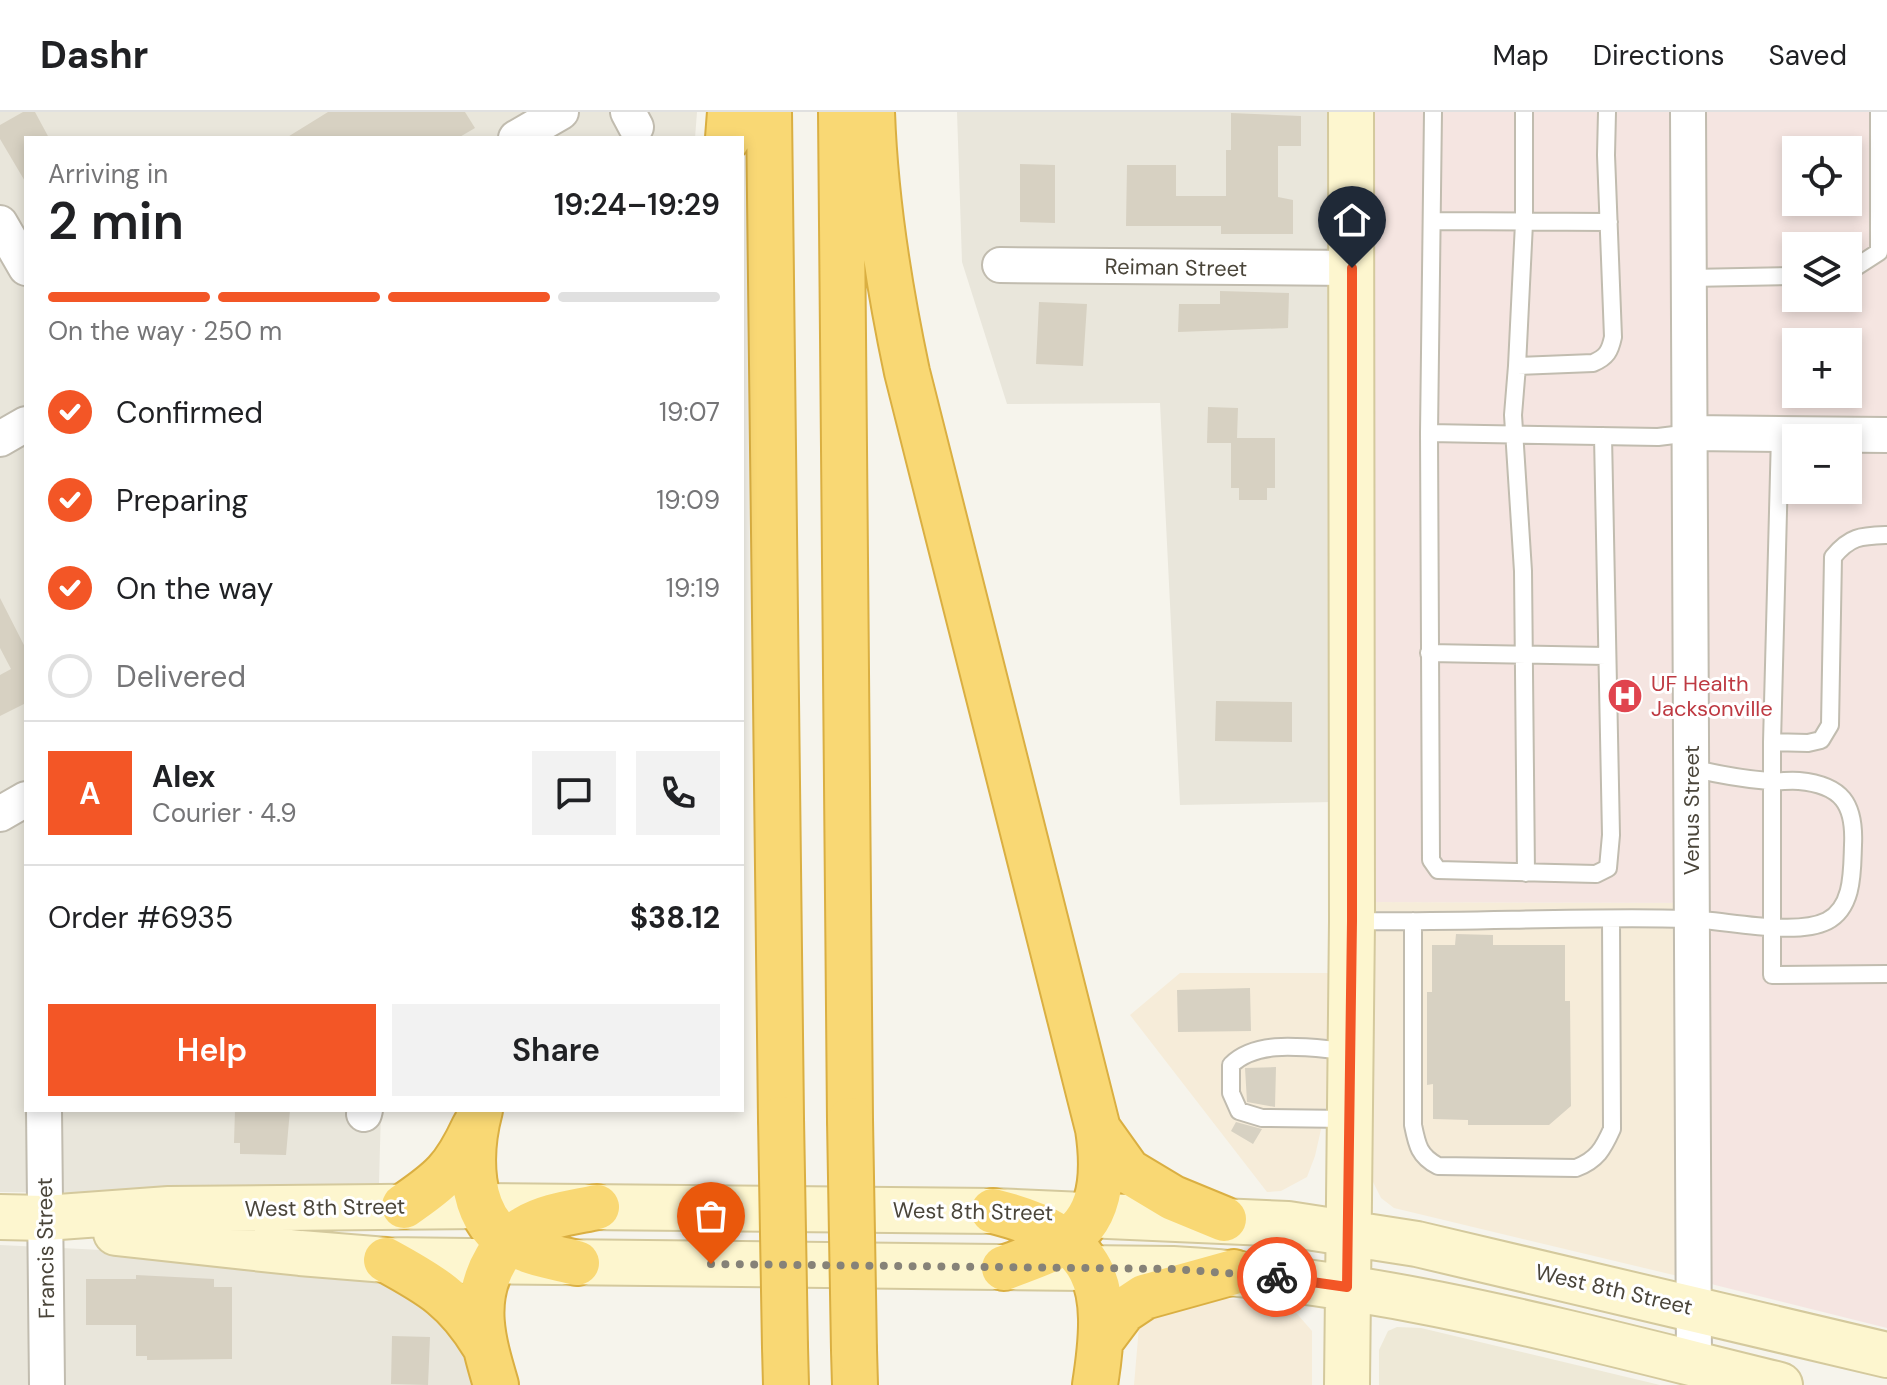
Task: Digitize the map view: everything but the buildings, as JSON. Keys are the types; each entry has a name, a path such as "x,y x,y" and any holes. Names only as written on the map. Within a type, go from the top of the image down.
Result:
{"highway":[{"path":"728,136 730,112"},
{"path":"769,112 785,1366"},
{"path":"841,112 854,1368"},
{"path":"872,112 874,161 892,296 907,372 1098,1129 1103,1160 1100,1182 1082,1241 1099,1290 1102,1339 1095,1385"},
{"path":"479,1114 473,1148 480,1206 500,1251"},
{"path":"404,1206 439,1182 460,1158 479,1114"},
{"path":"1098,1129 1128,1171 1173,1198 1224,1219"},
{"path":"490,1365 480,1310 483,1284 500,1251 528,1226 555,1216 597,1207"},
{"path":"993,1211 1025,1219 1082,1241"},
{"path":"1004,1268 1082,1241"},
{"path":"500,1251 529,1252 577,1263"},
{"path":"386,1260 433,1286 466,1316 490,1365"},
{"path":"1102,1339 1123,1311 1144,1297 1234,1272"}],"street":[{"path":"519,136 561,112"},
{"path":"1347,1385 1352,921 1351,112"},
{"name":"Venus Street","path":"1688,112 1694,1364"},
{"path":"0,223 24,265"},
{"name":"Reiman Street","path":"1000,265 1352,268"},
{"path":"0,439 24,425"},
{"path":"1691,433 1887,435"},
{"path":"0,814 24,800"},
{"name":"Francis Street","path":"44,1112 47,1385"},
{"name":"West 8th Street","path":"0,1217 45,1218 169,1209 404,1206 993,1211"},
{"name":"West 8th Street","path":"45,1218 116,1233 386,1260 500,1251"},
{"name":"West 8th Street","path":"1082,1241 1224,1219 1347,1231 1417,1244 1887,1355"},
{"path":"1082,1241 1234,1272 1347,1287 1461,1308 1780,1385"},
{"path":"577,1263 1004,1268"}],"lane":[{"path":"1433,112 1429,653 1433,866 1444,871 1596,874 1608,868 1611,835 1603,436"},
{"path":"1524,112 1524,223 1513,415 1523,571 1526,873"},
{"path":"1517,366 1593,363 1610,351 1613,337 1607,112"},
{"path":"1862,263 1879,252 1879,112"},
{"path":"1432,221 1609,222"},
{"path":"1690,278 1782,276"},
{"path":"1429,433 1658,437 1691,433"},
{"path":"1780,435 1771,782 1772,975 1887,974"},
{"path":"1772,742 1808,743 1821,740 1830,725 1833,557 1845,542 1864,536 1887,535"},
{"path":"1429,653 1606,656"},
{"path":"1352,921 1691,919 1771,927 1816,926 1831,919 1847,899 1852,880 1854,822 1850,806 1817,784 1771,782 1691,768"},
{"path":"1413,921 1413,1125 1417,1147 1425,1159 1438,1166 1576,1168 1591,1162 1601,1153 1612,1129 1611,919"},
{"path":"1349,1119 1262,1118 1239,1111 1231,1093 1231,1065 1240,1056 1260,1049 1350,1051"}],"shaded area":[{"path":"0,112 697,112 695,136 24,136 24,1112 381,1112 379,1183 102,1193 0,1192"},
{"path":"957,112 1335,112 1333,802 1180,805 1160,403 1007,404 962,262"},
{"name":"UF Health Jacksonville","path":"1364,112 1887,112 1887,1328 1707,1283 1709,903 1364,902"},
{"path":"1364,902 1709,903 1707,1283 1394,1208 1381,1198 1373,1182 1371,1164"},
{"path":"1180,973 1333,973 1331,1085 1315,1156 1307,1177 1281,1191 1267,1192 1130,1015"},
{"path":"0,1245 143,1252 404,1281 434,1298 480,1385 0,1385"},
{"path":"1179,1296 1276,1302 1292,1308 1312,1331 1312,1385 1134,1385 1140,1315"},
{"path":"1397,1327 1421,1328 1660,1385 1379,1385 1379,1350 1388,1331"}],"way so far":[{"path":"711,1264 1173,1269 1277,1277"}],"place":[{"name":"UF Health Jacksonville","path":"1625,696"}],"route":[{"path":"1277,1277 1347,1287 1352,921 1352,268"}]}
